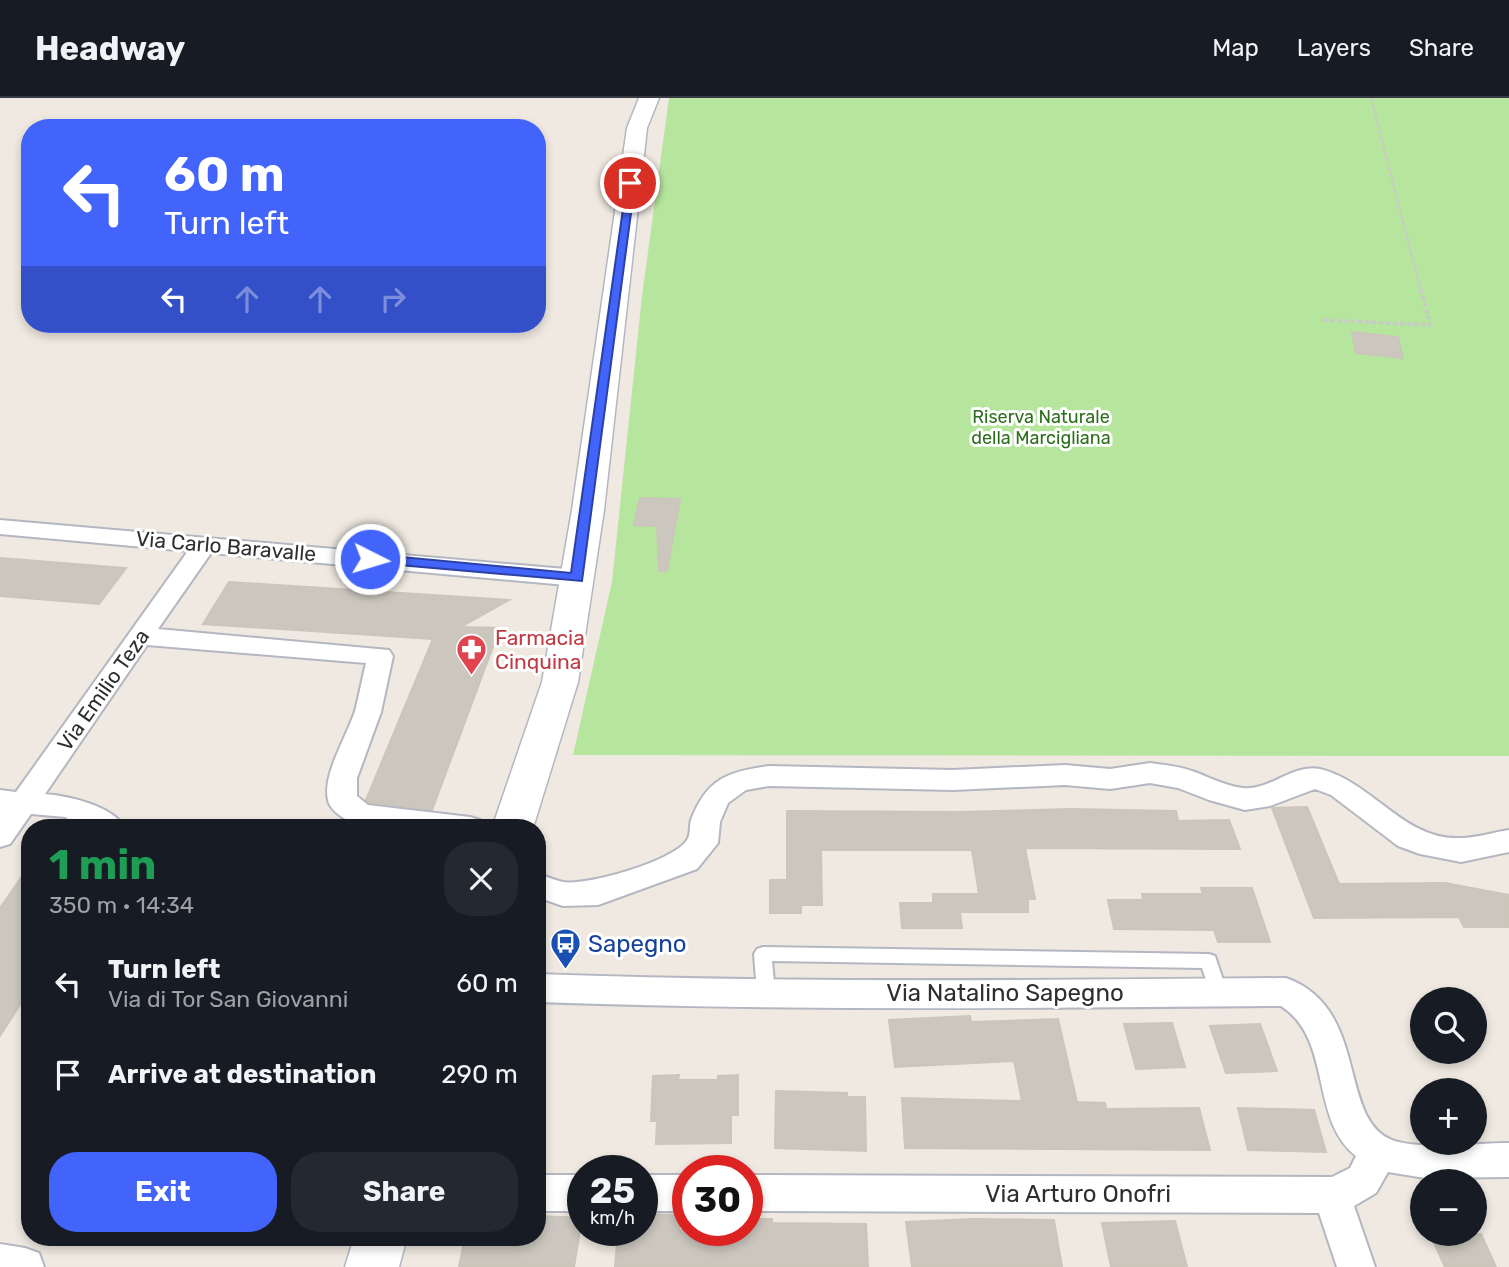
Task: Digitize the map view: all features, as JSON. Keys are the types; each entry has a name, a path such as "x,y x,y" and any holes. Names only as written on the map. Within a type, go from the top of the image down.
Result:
{"street":[{"path":"515,819 560,681 577,578 637,128 649,98"},
{"name":"Via Carlo Baravalle","path":"0,527 577,578"},
{"name":"Via Emilio Teza","path":"0,835 11,803 141,636 205,544"},
{"path":"141,636 380,656 368,712 343,778 342,800 361,815 395,819"},
{"path":"546,889 563,894 598,893 686,861 703,843 707,815 717,796 739,782 769,776 953,780 1065,775 1110,779 1150,773 1182,778 1219,793 1245,799 1270,795 1306,779 1317,779 1342,788 1398,831 1430,846 1461,850 1509,841"},
{"path":"11,803 70,807 93,819"},
{"name":"Via Natalino Sapegno","path":"546,988 960,995 1286,992 1308,1005 1323,1033 1354,1128 1374,1149"},
{"path":"1356,1267 1332,1195 1349,1191 1362,1181 1372,1166 1374,1149 1408,1159 1509,1160"},
{"path":"546,1193 567,1193"},
{"name":"Via Arturo Onofri","path":"763,1193 1332,1195"},
{"path":"372,1267 379,1246"},
{"path":"0,1263 26,1267"}],"path":[{"path":"1324,320 1430,325 1371,98"}],"green space":[{"name":"Riserva Naturale della Marcigliana","path":"669,98 1509,98 1509,756 573,755 612,582 642,296"}],"building":[{"path":"1352,332 1398,337 1403,358 1356,353"},
{"path":"640,498 680,499 667,571 659,571 657,526 634,525"},
{"path":"0,558 126,568 99,604 0,596"},
{"path":"229,582 509,600 461,627 500,628 432,810 366,800 433,639 203,624"},
{"path":"1307,807 1339,884 1445,883 1509,895 1509,927 1464,927 1459,917 1314,918 1272,808"},
{"path":"1072,809 1176,811 1178,821 1229,820 1240,849 1025,848 1035,899 1028,899 1028,912 960,912 962,928 902,928 900,903 933,903 933,894 979,894 972,850 821,850 822,905 801,905 801,913 770,913 770,880 787,880 787,811 959,812"},
{"path":"21,878 21,1003 0,1036 0,908"},
{"path":"1201,888 1252,888 1270,942 1218,942 1214,930 1114,929 1108,900 1143,900 1142,894 1203,894"},
{"path":"970,1016 971,1022 1058,1019 1077,1102 1105,1103 1106,1109 1199,1108 1210,1150 905,1148 902,1098 1022,1101 1014,1061 895,1067 889,1020"},
{"path":"1172,1023 1185,1067 1136,1069 1124,1024"},
{"path":"1260,1024 1277,1071 1226,1073 1210,1026"},
{"path":"679,1075 678,1080 718,1080 718,1076 738,1075 738,1115 731,1115 731,1143 656,1144 657,1121 651,1121 653,1076"},
{"path":"776,1091 847,1093 847,1097 865,1097 866,1151 775,1148"},
{"path":"1238,1108 1314,1110 1326,1152 1248,1150"},
{"path":"658,1214 672,1215 672,1246 763,1246 763,1219 772,1219 772,1223 866,1224 868,1267 615,1267 617,1246 658,1246"},
{"path":"546,1216 567,1217 567,1246 577,1246 574,1267 459,1267 463,1246 546,1246"},
{"path":"1054,1220 1062,1267 912,1267 906,1222"},
{"path":"1175,1221 1187,1267 1111,1267 1102,1223"},
{"path":"1435,1246 1486,1246 1496,1267 1445,1267"}],"place":[{"name":"Farmacia Cinquina","path":"472,676"},
{"name":"Sapegno","path":"565,971"}],"route":[{"path":"370,559 577,578 630,183"}]}
